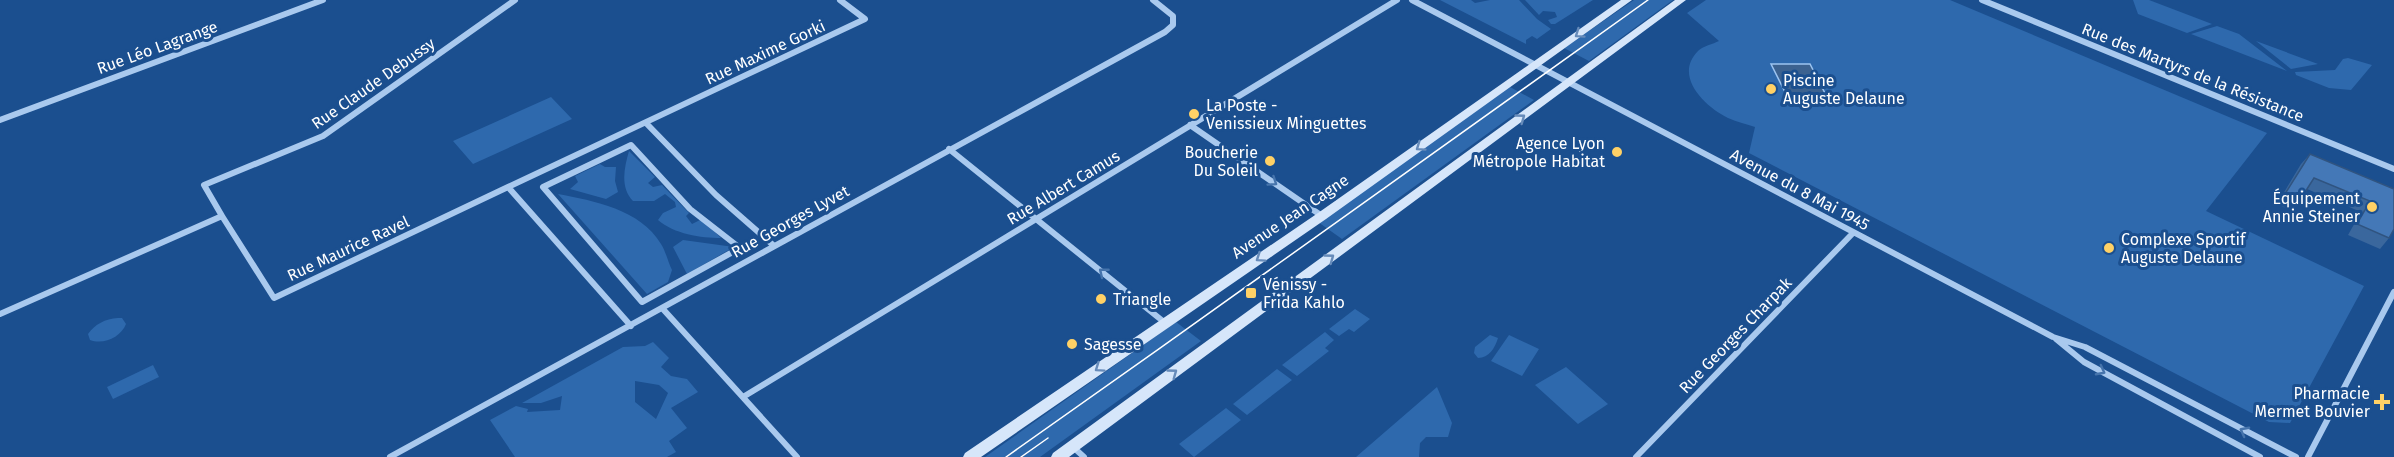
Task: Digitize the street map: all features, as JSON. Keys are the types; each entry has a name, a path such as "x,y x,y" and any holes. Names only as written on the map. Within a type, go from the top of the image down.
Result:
{"street":[{"name":"Rue Léo Lagrange","path":"0,120 323,0"},
{"name":"Rue Claude Debussy","path":"222,216 204,186 323,136 515,0"},
{"name":"Rue Maxime Gorki","path":"508,187 865,19 840,0"},
{"name":"Rue Georges Lyvet","path":"390,457 1165,32 1173,25 1173,16 1153,0"},
{"name":"Rue Albert Camus","path":"743,397 1397,0"},
{"name":"Avenue du 8 Mai 1945","path":"1412,0 2053,337 2085,347 2296,457"},
{"name":"Avenue Jean Cagne","path":"970,457 1322,216 1627,0"},
{"path":"1058,457 1681,0"},
{"name":"Rue des Martyrs de la Résistance","path":"1982,0 2394,169"},
{"path":"646,123 716,195 773,245"},
{"path":"1190,125 1322,216"},
{"path":"631,145 690,209 740,248 642,302 543,187 631,145"},
{"path":"949,149 1164,322"},
{"name":"Rue Maurice Ravel","path":"222,216 274,298 508,187"},
{"path":"508,187 631,326"},
{"path":"0,314 222,216"},
{"name":"Rue Georges Charpak","path":"1636,457 1853,233"},
{"path":"2308,457 2394,292"},
{"path":"662,308 797,457"},
{"name":"Avenue du 8 Mai 1945","path":"2053,337 2084,362 2260,457"},
{"path":"1073,446 1083,457"}],"shaded area":[{"path":"1440,0 1471,0 1475,3 1490,0 1519,0 1537,19 1551,29 1537,39 1532,36 1526,40 1526,44"},
{"path":"1525,0 1593,0 1555,24 1551,24 1548,20 1557,17 1555,12 1543,11 1539,15"},
{"path":"1634,0 1673,0 1589,61 1564,48"},
{"name":"Complexe Sportif Auguste Delaune","path":"1706,0 1950,0 2267,133 2206,211 2364,286 2290,423 2269,422 1749,153 1755,127 1719,113 1702,99 1690,80 1691,61 1698,51 1719,41 1687,13"},
{"path":"2133,0 2149,0 2212,24 2187,33 2138,14"},
{"path":"2217,26 2239,34 2287,71 2191,34"},
{"path":"2256,41 2318,64 2291,69"},
{"path":"2348,58 2372,65 2351,90 2329,88 2296,75 2295,72 2335,70 2343,59"},
{"path":"1771,64 1810,64 1831,105 1791,104"},
{"path":"1510,87 1534,100 1342,239 1318,222"},
{"path":"551,97 572,119 473,164 453,141"},
{"path":"629,151 655,177 648,183 653,187 662,185 689,213 686,216 692,224 702,219 721,238 688,234 664,225 658,220 663,213 676,207 675,202 665,194 654,201 633,201 625,184"},
{"path":"600,164 605,167 616,167 615,181 618,192 606,199 570,189 578,182 575,176"},
{"path":"558,194 615,208 641,222 652,232 664,250 672,270 668,282 647,294"},
{"path":"683,240 734,247 687,274 673,247"},
{"path":"1355,309 1370,319 1354,332 1349,329 1339,336 1329,329"},
{"path":"122,318 126,324 120,333 106,341 90,340 88,334 97,325"},
{"path":"1176,322 1201,341 1040,457 985,457"},
{"path":"1325,332 1334,340 1325,348 1329,351 1297,376 1282,365"},
{"path":"1490,335 1498,338 1495,345 1491,352 1478,358 1474,353 1475,347"},
{"path":"1509,335 1539,349 1522,376 1491,361"},
{"path":"653,342 669,358 661,367 671,376 687,379 698,392 671,408 687,428 669,441 676,452 667,457 515,457 490,420 516,406 528,409 527,412 560,410 562,396 541,403 522,403 623,347 645,346","holes":["635,381 659,385 668,393 656,419 635,402"]},
{"path":"153,365 159,377 113,399 107,387"},
{"path":"1566,367 1608,404 1578,424 1535,385"},
{"path":"1277,369 1292,380 1247,415 1233,404"},
{"path":"1437,387 1452,423 1448,437 1426,437 1420,443 1419,457 1356,457"},
{"path":"1226,408 1241,420 1194,457 1179,444"}],"building":[{"path":"2310,154 2394,189 2394,229 2389,238 2357,224 2370,201 2314,178 2300,200 2285,194"}],"tram line":[{"path":"1006,457 1648,0"},
{"path":"1021,457 1048,438"}],"place":[{"name":"Piscine Auguste Delaune","path":"1771,89"},
{"name":"La Poste - Venissieux Minguettes","path":"1194,114"},
{"name":"Agence Lyon Métropole Habitat","path":"1617,152"},
{"name":"Boucherie Du Soleil","path":"1270,161"},
{"name":"Équipement Annie Steiner","path":"2372,207"},
{"name":"Complexe Sportif Auguste Delaune","path":"2109,248"},
{"name":"Vénissy - Frida Kahlo","path":"1251,293"},
{"name":"Triangle","path":"1101,299"},
{"name":"Sagesse","path":"1072,344"},
{"name":"Pharmacie Mermet Bouvier","path":"2382,402"}]}
